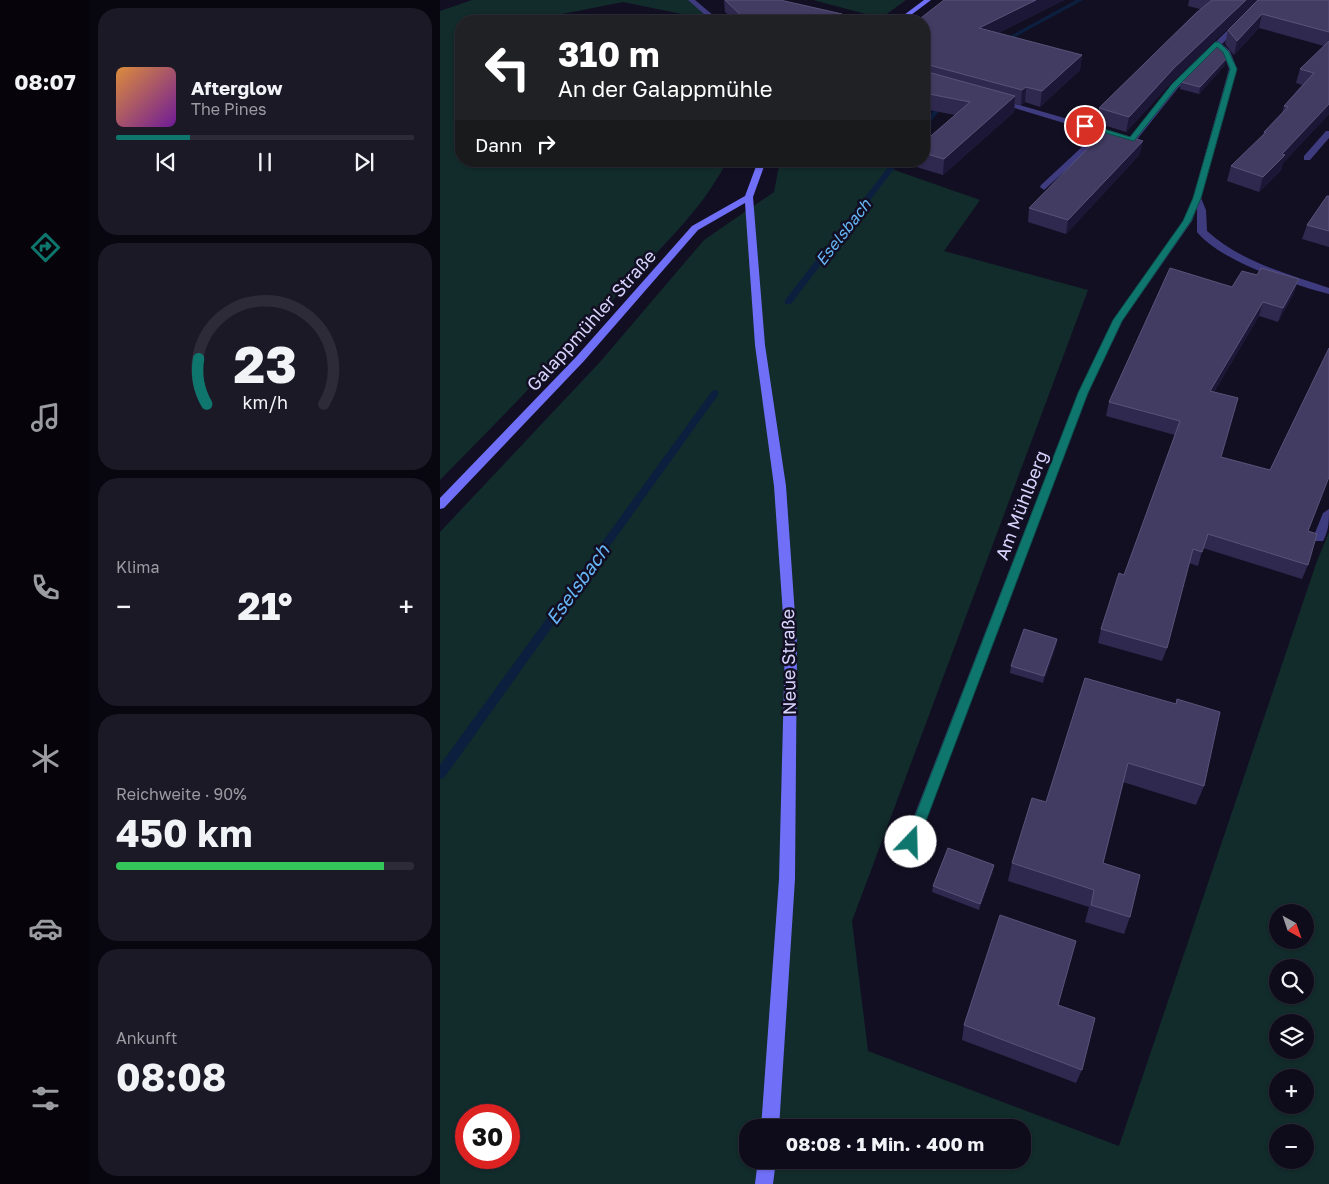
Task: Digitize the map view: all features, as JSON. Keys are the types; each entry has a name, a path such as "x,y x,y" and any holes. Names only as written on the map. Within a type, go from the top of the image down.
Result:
{"main road":[{"path":"907,15 928,0"},
{"path":"749,197 760,167"},
{"name":"Galappmühler Straße","path":"440,505 580,359 695,228 749,197"},
{"name":"Neue Straße","path":"749,197 760,346 780,486 791,644 787,879 771,1119"},
{"path":"764,1184 765,1169"}],"street":[{"path":"691,0 709,15"},
{"path":"993,100 1104,130 1132,140 1174,86 1263,0"},
{"name":"Am Mühlberg","path":"911,842 1083,393 1118,320 1187,221 1197,198 1233,69 1226,52 1217,43"},
{"path":"1044,187 1104,130"},
{"path":"1307,158 1329,133"},
{"name":"Am Mühlberg","path":"1197,198 1202,210 1202,232 1211,242 1240,258 1329,291"},
{"path":"1319,538 1329,513"}],"green space":[{"path":"472,0 691,0 709,15 687,15 623,2 557,15 455,15 455,167 724,167 696,209 671,238 561,356 440,480 440,11"},
{"path":"813,0 906,0 885,15 870,15"},
{"path":"779,167 886,167 980,200 944,251 1088,290 852,921 868,1051 1119,1146 1317,561 1329,532 1329,1184 440,1184 440,532 600,362 704,240 774,192"}],"building":[{"path":"725,0 780,0 842,14 841,15 741,15"},
{"path":"944,0 1036,0 979,28 1082,55 1042,91 1026,87 1022,90 930,65 930,15 925,15"},
{"path":"1212,0 1246,0 1174,68 1129,117 1099,108 1195,14"},
{"path":"1258,0 1329,0 1329,32 1262,14 1237,41 1228,30"},
{"path":"1329,41 1329,104 1282,154 1285,155 1263,177 1231,166 1266,132 1264,132 1288,107 1284,106 1314,73 1300,69"},
{"path":"1220,44 1227,58 1200,87 1181,82"},
{"path":"930,73 1015,96 944,159 930,155 930,137 970,102 930,94"},
{"path":"1106,130 1143,141 1068,220 1029,208"},
{"path":"1327,196 1329,196 1329,231 1307,225"},
{"path":"1170,268 1232,287 1242,271 1257,275 1261,268 1299,279 1283,308 1263,302 1210,391 1238,398 1221,457 1270,470 1329,348 1329,477 1308,531 1317,534 1308,565 1208,534 1202,552 1193,549 1167,648 1101,629 1119,573 1124,575 1180,421 1109,402"},
{"path":"1024,629 1057,639 1044,676 1011,666"},
{"path":"1085,678 1176,704 1177,699 1220,712 1204,786 1128,763 1103,863 1140,875 1130,917 1091,905 1094,890 1012,863 1032,798 1046,802"},
{"path":"948,848 994,865 980,904 933,886"},
{"path":"1000,915 1076,941 1058,1005 1095,1018 1082,1070 964,1025"}],"waterway":[{"name":"Eselsbach","path":"1002,42 1080,0"},
{"name":"Eselsbach","path":"930,119 943,102"},
{"name":"Eselsbach","path":"788,302 892,167"},
{"name":"Eselsbach","path":"440,774 715,393"}],"route":[{"path":"911,842 1083,393 1118,320 1187,221 1197,198 1233,69 1226,52 1217,43 1174,86 1132,140 1104,130 1085,126"}]}
